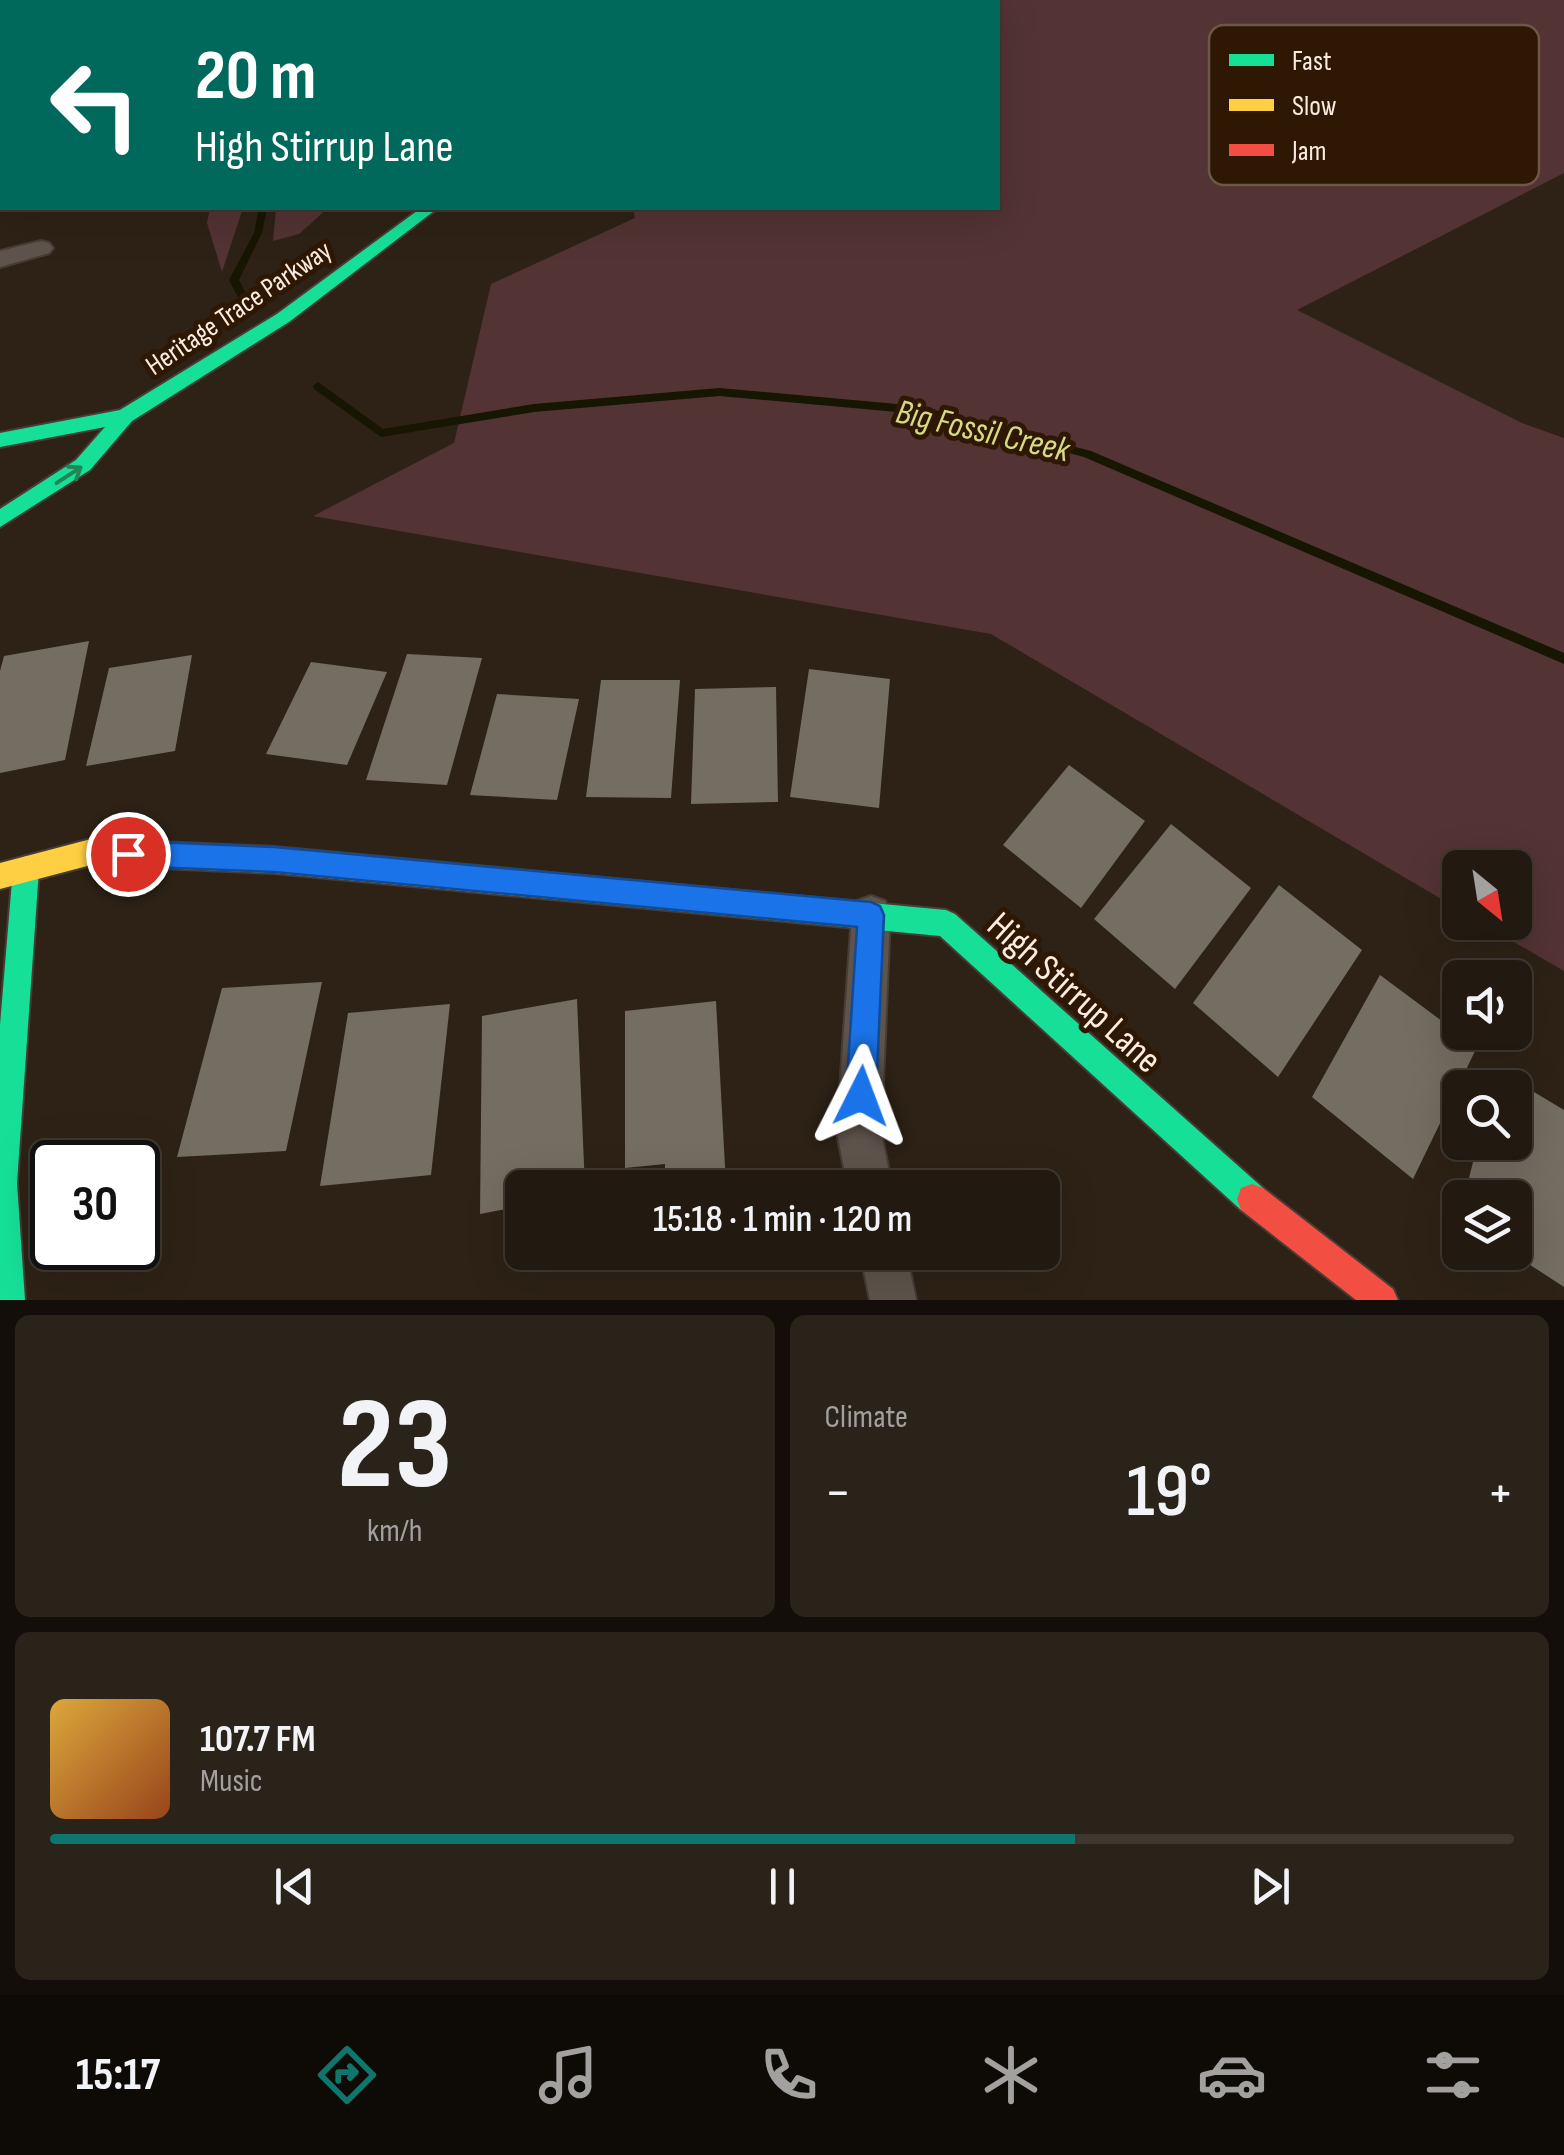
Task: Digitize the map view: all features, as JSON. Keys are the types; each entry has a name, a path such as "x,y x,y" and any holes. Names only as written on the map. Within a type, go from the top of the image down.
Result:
{"street":[{"name":"Heritage Trace Parkway","path":"0,519 84,466 124,416 314,297 427,210"},
{"path":"0,259 41,248"},
{"name":"Heritage Trace Parkway","path":"0,440 124,416"},
{"name":"High Stirrup Lane","path":"0,876 91,852 274,860 946,922 1254,1200 1382,1300"},
{"path":"9,1300 2,1182 26,869"},
{"path":"866,1170 858,1132 871,915"},
{"path":"887,1270 893,1300"}],"shaded area":[{"path":"1000,0 1564,0 1564,173 1297,310 1522,423 1564,438 1564,971 1510,940 1532,940 1532,850 1442,850 1442,899 991,634 313,516 454,443 491,284 635,218 633,210 1000,210"},
{"path":"210,210 242,210 222,272 207,223"},
{"path":"276,210 326,210 299,234 273,241"}],"building":[{"path":"89,641 65,760 0,773 0,671 4,656"},
{"path":"407,654 482,658 447,785 366,780"},
{"path":"192,655 175,751 86,766 109,668"},
{"path":"311,662 387,672 347,765 266,754"},
{"path":"809,669 890,679 879,808 790,797"},
{"path":"601,680 680,680 671,798 586,797"},
{"path":"776,687 778,802 691,804 695,689"},
{"path":"497,694 579,699 557,800 470,795"},
{"path":"1069,765 1145,821 1081,908 1003,845"},
{"path":"1171,824 1251,888 1175,989 1094,919"},
{"path":"1279,885 1362,950 1278,1077 1193,1003"},
{"path":"1380,975 1442,1021 1442,1050 1476,1050 1466,1070 1442,1070 1442,1119 1413,1179 1312,1097"},
{"path":"322,982 286,1151 177,1157 222,988"},
{"path":"577,999 584,1170 505,1170 505,1209 480,1214 482,1016"},
{"path":"716,1001 725,1170 665,1170 665,1164 625,1168 625,1011"},
{"path":"450,1004 431,1175 320,1186 348,1013"},
{"path":"1532,1091 1564,1110 1564,1287 1532,1266 1532,1180 1468,1180 1474,1160 1532,1160"}],"waterway":[{"name":"Big Fossil Creek","path":"250,311 234,280 258,233 263,210"},
{"name":"Big Fossil Creek","path":"318,386 381,433 534,408 719,392 919,410 1087,454 1564,659"}],"traffic: fast":[{"path":"0,519 83,465 125,416 283,318 427,210"},
{"path":"0,440 125,416"},
{"path":"9,1300 2,1183 26,869"},
{"path":"562,887 946,923 1252,1199"}],"traffic: slow":[{"path":"0,876 91,852 274,860 562,887"}],"traffic: jam":[{"path":"1252,1199 1382,1300"}],"route":[{"path":"128,854 274,860 871,915 861,1096"}]}
